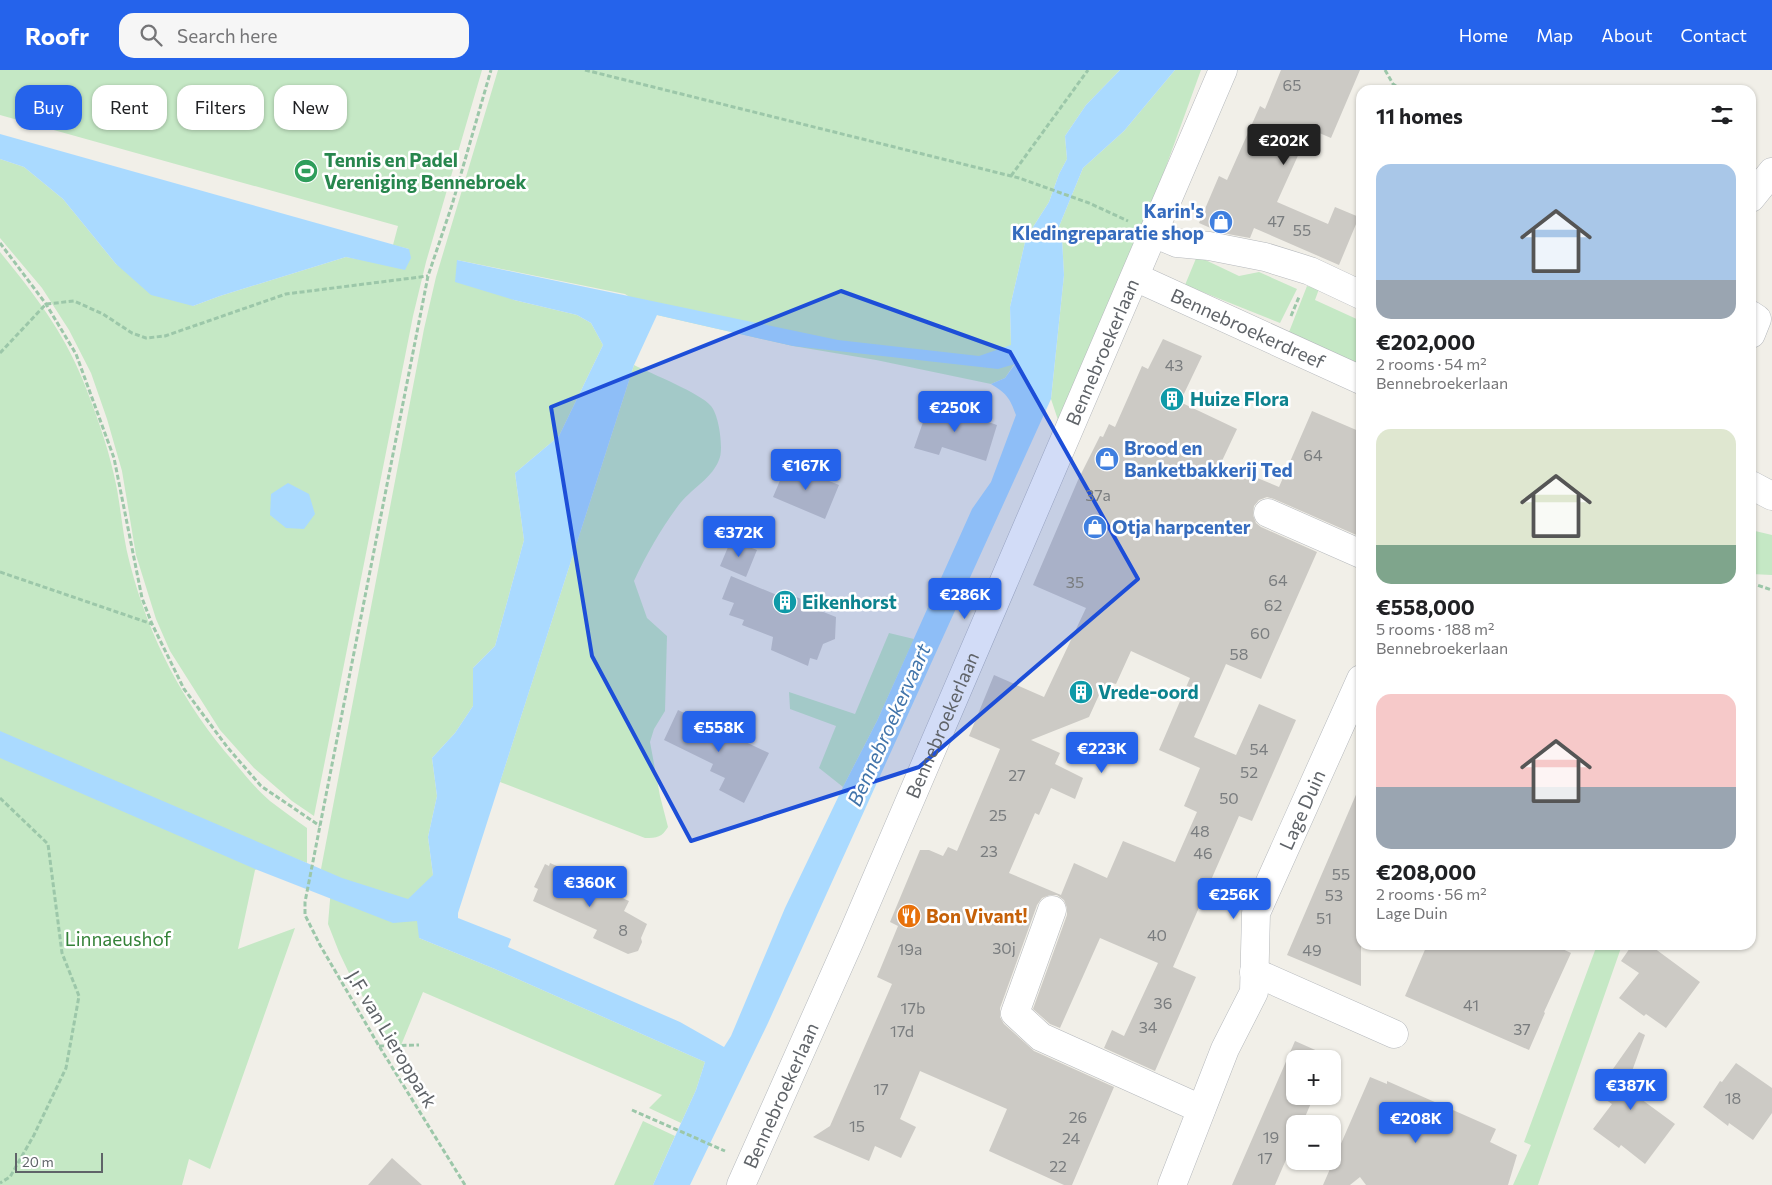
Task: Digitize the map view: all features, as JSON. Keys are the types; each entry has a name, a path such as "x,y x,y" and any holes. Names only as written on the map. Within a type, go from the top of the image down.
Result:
{"street":[{"name":"Bennebroekerlaan","path":"741,1185 851,938 1223,70"},
{"path":"1756,192 1772,172"},
{"path":"1153,233 1177,243 1210,246 1266,257 1310,272 1356,293"},
{"name":"Bennebroekerdreef","path":"1135,277 1356,378"},
{"path":"1756,488 1772,496"},
{"path":"1268,513 1356,552"},
{"name":"Lage Duin","path":"1172,1185 1224,1049 1254,992 1256,913 1356,690"},
{"path":"1052,910 1015,1013 1042,1037 1201,1109"},
{"path":"1254,972 1394,1034"}],"path":[{"path":"0,243 46,304 76,354 114,458 142,598 152,624 184,689 228,748 261,786 320,826 428,276 452,204 492,70"},
{"path":"585,70 1011,176 1089,203 1153,233"},
{"path":"1011,176 1088,70"},
{"path":"1385,70 1394,85"},
{"path":"1279,342 1310,272"},
{"path":"0,353 46,304 74,301 110,318 132,333 146,338 165,336 286,294 428,276"},
{"path":"0,572 152,624"},
{"path":"1756,585 1772,590"},
{"path":"0,798 48,844 62,953 79,996 66,1068 34,1135 10,1177 0,1183"},
{"name":"J.F. van Lieroppark","path":"320,826 305,902 305,915 320,945 379,1046 466,1185"},
{"path":"379,1046 419,1045"},
{"path":"632,1110 720,1149"}],"highlighted area":[{"path":"841,291 1010,352 1138,579 919,767 691,841 592,656 551,407"}],"green space":[{"path":"0,70 482,70 426,262 413,316 314,816 292,801 254,768 220,730 170,651 156,619 136,555 122,471 91,373 69,330 42,288 0,238 0,159 24,167 63,199 116,264 193,306 346,257 368,261 409,249 393,245 398,226 54,130 82,130 82,85 15,85 15,119 0,115"},
{"path":"498,70 1120,70 1086,105 1065,136 1067,159 1059,174 1049,202 1026,238 1010,307 1011,345 1015,363 1005,378 991,384 876,360 793,346 657,315 625,294 457,260 514,300 577,315 591,323 603,345 559,436 515,473 524,540 495,646 473,668 473,706 455,733 432,758 437,796 428,837 433,875 419,938 495,969 705,1062 696,1090 681,1123 649,1108 662,1095 423,992 397,1055 349,973 328,924 331,888 321,869 424,329 436,277"},
{"path":"1175,70 1201,70 1147,219 1058,420 1051,399 1064,275 1062,238 1058,229 1083,168 1124,131"},
{"name":"Linnaeushof","path":"0,252 56,328 82,378 100,426 111,463 127,553 138,591 147,618 170,669 199,717 247,777 270,801 307,828 307,863 286,855 255,870 238,949 295,928 210,1169 189,1159 182,1185 0,1185"},
{"path":"1197,256 1239,276 1259,272 1297,289 1280,323 1185,285"},
{"path":"1307,286 1319,289 1315,300 1356,319 1356,363 1289,332"},
{"path":"634,365 706,401 714,410 716,416 721,446 720,457 713,471 683,500 672,515 654,542 634,581 647,618 667,636 665,711 654,729 650,742 668,827 661,835 649,838 500,782"},
{"path":"1756,531 1772,535 1772,575 1756,574"},
{"path":"889,633 914,639 877,721 843,787 819,768 836,726 790,709 789,692 855,714"},
{"path":"1595,950 1620,950 1538,1185 1513,1185 1531,1145 1524,1142"},
{"path":"643,1121 675,1136 653,1185 614,1185"}],"water":[{"name":"Bennebroekervaart","path":"1120,70 1175,70 1124,131 1083,168 1058,229 1062,238 1064,275 1051,399 768,1023 690,1185 653,1185 696,1090 705,1062 495,969 419,938 417,921 393,923 255,869 0,758 0,731 342,878 408,899 433,875 428,837 437,796 432,758 455,733 473,706 473,668 495,646 524,540 515,473 559,436 603,345 591,323 577,315 514,300 455,282 457,260 838,340 979,356 1011,345 1010,307 1026,238 1049,202 1059,174 1067,159 1065,136 1086,105","holes":["657,315 793,346 998,369 1015,364 1005,378 991,384 1007,396 1016,415 991,482 972,509 877,721 785,908 731,1036 724,1047 680,1022 508,947 511,939 458,918 458,913 634,365"]},
{"path":"0,134 409,249 411,258 405,270 346,257 193,306 151,295 116,264 63,199 24,167 0,159"},
{"path":"288,483 309,494 315,514 304,529 286,528 270,515 271,494"}],"building":[{"path":"1281,70 1360,70 1331,138 1310,129 1277,202 1328,224 1335,207 1356,216 1356,224 1339,265 1254,228 1250,238 1222,233 1199,223 1219,176 1227,180 1260,106 1265,109"},
{"path":"1163,339 1202,356 1180,402 1237,429 1221,463 1279,487 1312,411 1356,430 1356,535 1267,497 1259,500 1254,506 1253,515 1256,523 1261,527 1317,552 1261,679 1226,664 1194,737 1236,755 1259,704 1296,720 1252,821 1239,816 1173,967 1196,977 1155,1071 1104,1048 1112,1030 1124,1036 1158,963 1100,938 1060,1028 1050,1024 1033,1009 1067,915 1067,908 1064,900 1057,895 1042,898 1037,905 1000,1008 1000,1017 1004,1024 1034,1051 1114,1087 1072,1185 1064,1185 989,1151 1007,1109 920,1071 900,1119 916,1127 901,1158 875,1146 869,1161 813,1137 830,1126 892,984 877,977 898,926 890,922 920,850 929,850 943,856 948,847 957,851 1000,749 969,736 994,675 1044,697 1086,608 1033,585 1078,480 1100,436 1103,437 1109,424 1115,427 1142,366 1148,369","holes":["1131,651 1190,678 1159,750 1200,768 1184,806 1197,812 1175,862 1123,841 1107,878 1074,863 1061,895 1009,873 1035,813 1039,815 1051,788 1075,799 1083,778 1055,764 1060,753 1031,740 1089,717 1099,695 1105,697 1112,683 1116,684"]},
{"path":"930,402 997,425 986,461 942,447 939,455 914,448"},
{"path":"787,464 839,485 825,519 773,497"},
{"path":"731,540 757,550 746,577 720,566"},
{"name":"Eikenhorst","path":"731,576 789,600 791,595 817,605 816,609 836,617 835,639 823,644 817,660 810,658 808,666 771,650 773,637 742,625 744,620 729,615 734,603 722,599"},
{"path":"678,710 769,753 744,803 719,790 725,778 710,771 713,764 664,740"},
{"path":"1356,795 1356,950 1361,950 1361,986 1287,955"},
{"path":"550,863 629,901 624,911 647,924 638,951 628,954 593,938 597,930 533,901 538,889 534,887 545,864 549,866"},
{"path":"1425,950 1565,950 1571,953 1529,1050 1405,996"},
{"path":"1629,950 1657,950 1700,982 1666,1028 1646,1014 1644,1016 1619,998 1639,973 1621,961"},
{"path":"1639,1032 1645,1035 1626,1088 1675,1124 1645,1164 1621,1145 1619,1148 1593,1129 1612,1104 1596,1093"},
{"path":"1295,1041 1315,1050 1291,1050"},
{"path":"1286,1062 1286,1105 1310,1105 1306,1115 1286,1115 1286,1160 1275,1185 1232,1185"},
{"path":"1736,1063 1772,1088 1772,1113 1753,1140 1729,1123 1728,1126 1703,1107 1720,1081 1722,1082"},
{"path":"1370,1077 1387,1084 1387,1081 1496,1129 1490,1142 1517,1155 1508,1185 1366,1185 1360,1177 1350,1185 1323,1185 1330,1170 1341,1170 1341,1144"},
{"path":"392,1158 422,1185 368,1185"}],"place":[{"name":"Tennis en Padel Vereniging Bennebroek","path":"306,171"},
{"name":"Karin's Kledingreparatie shop","path":"1221,222"},
{"name":"Huize Flora","path":"1172,399"},
{"name":"Brood en Banketbakkerij Ted","path":"1107,459"},
{"name":"Otja harpcenter","path":"1095,527"},
{"name":"Eikenhorst","path":"785,602"},
{"name":"Vrede-oord","path":"1081,692"},
{"name":"Bon Vivant!","path":"909,916"}]}
